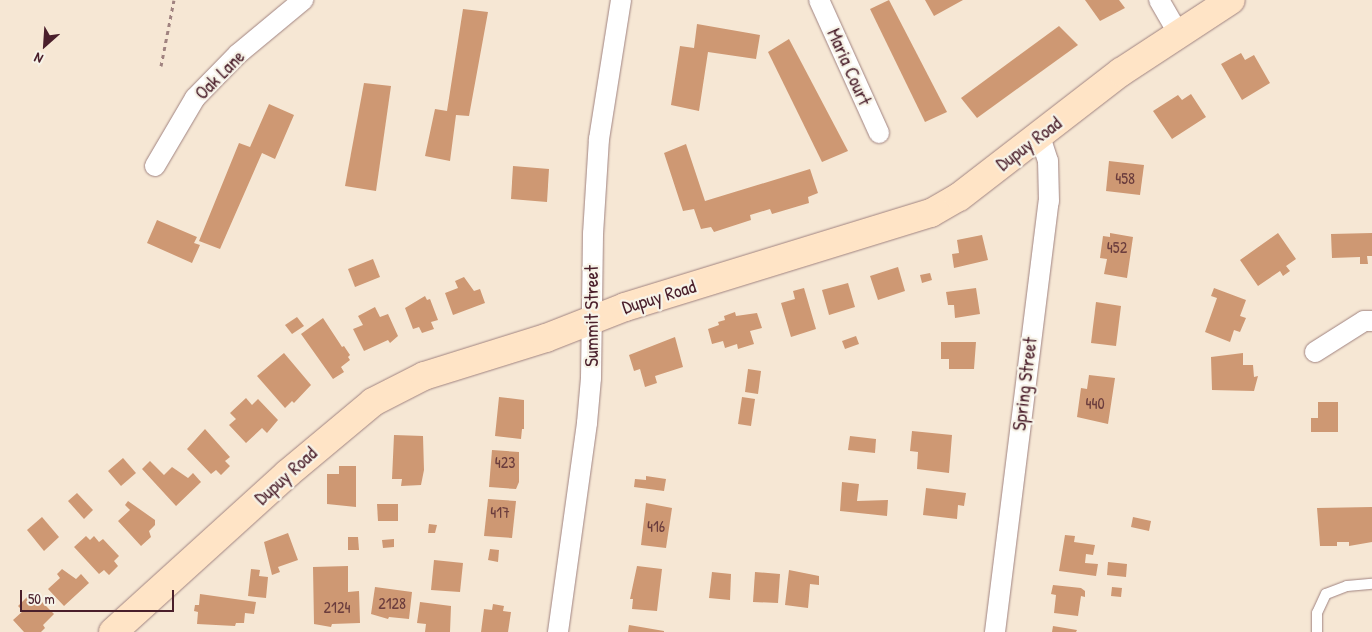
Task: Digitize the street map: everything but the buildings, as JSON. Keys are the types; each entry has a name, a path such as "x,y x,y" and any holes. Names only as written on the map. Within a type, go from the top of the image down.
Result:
{"street":[{"name":"Oak Lane","path":"155,166 195,98 238,54 303,0"},
{"name":"Summit Street","path":"558,632 587,423 593,320 593,234 600,139 620,0"},
{"name":"Maria Court","path":"819,0 879,133"},
{"path":"1158,0 1178,33"},
{"name":"Dupuy Road","path":"113,632 294,468 373,402 424,376 546,338 593,320 931,213 959,197 1121,72 1231,0"},
{"name":"Spring Street","path":"995,632 1049,201 1048,160 1040,136"},
{"path":"1314,352 1364,321 1372,321"}],"lane":[{"path":"1317,632 1317,613 1326,594 1347,586 1372,584"}],"path":[{"path":"161,66 174,0"}]}
